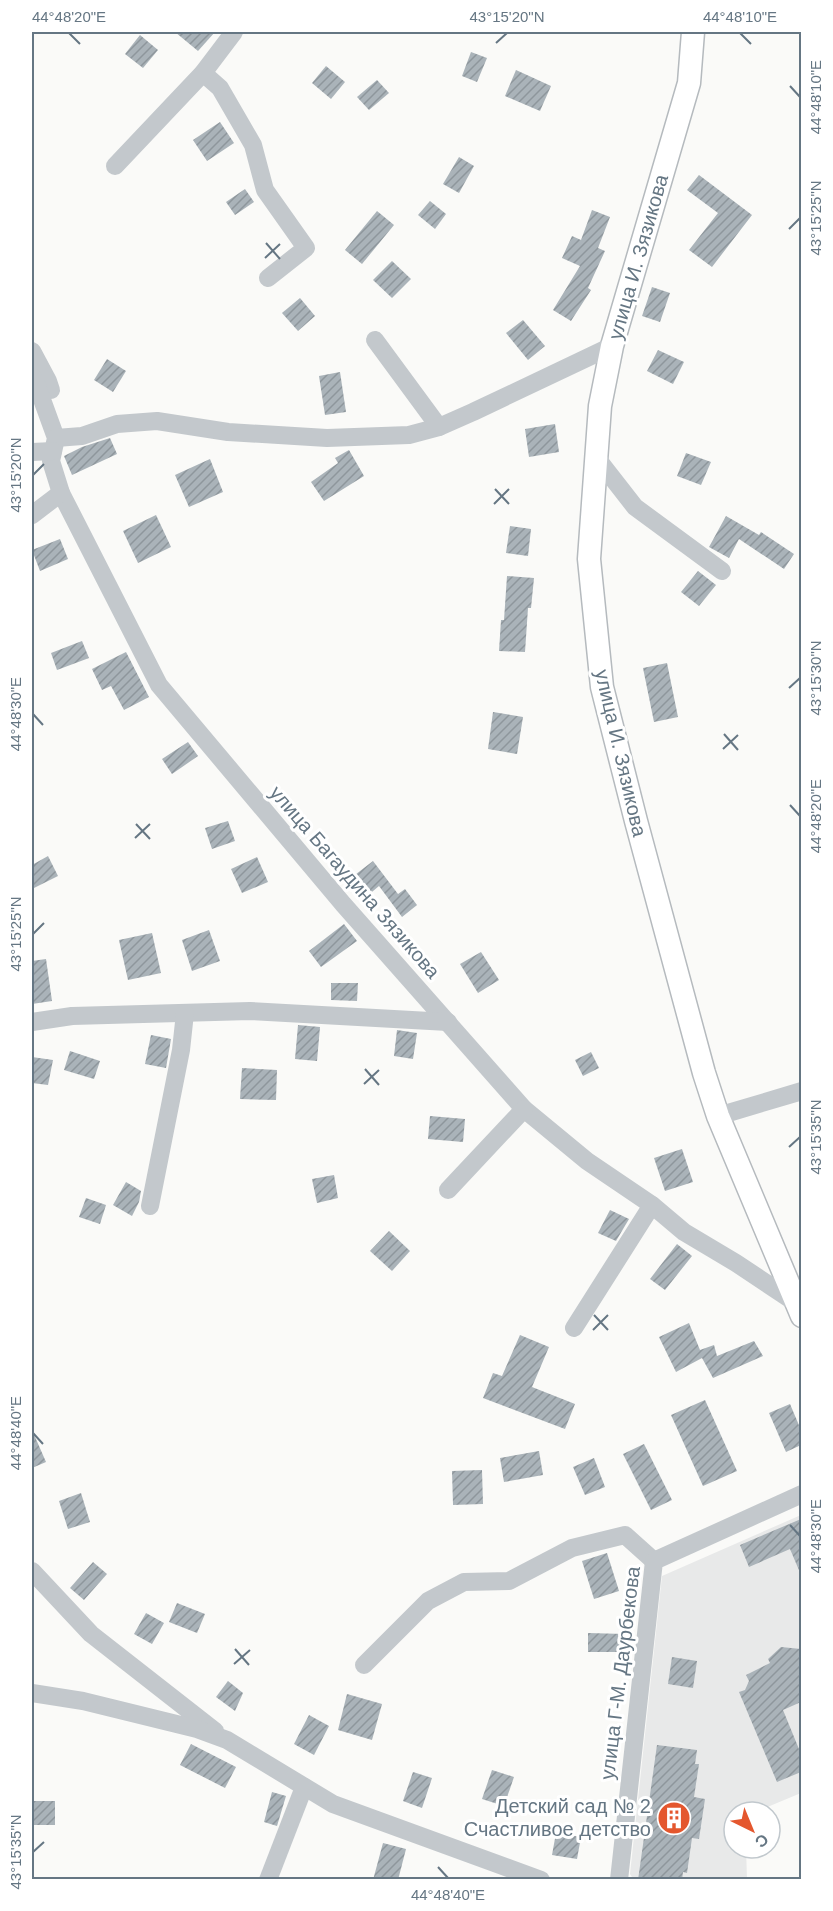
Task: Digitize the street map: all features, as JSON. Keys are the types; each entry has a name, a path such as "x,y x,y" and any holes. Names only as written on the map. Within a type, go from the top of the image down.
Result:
{"main road":[{"name":"улица И. Зязикова","path":"693,32 689,83 612,346 600,406 589,559 602,687 704,1072 718,1116 799,1310"}],"street":[{"path":"115,166 203,73 234,32"},
{"path":"203,73 220,88 253,145 265,190 306,248 268,278"},
{"path":"375,340 439,427"},
{"path":"32,452 53,437 82,436 117,424 157,421 228,432 327,438 409,435 439,427 612,346"},
{"path":"32,351 48,381 53,398 53,437"},
{"name":"улица Багаудина Зязикова","path":"32,376 53,437 51,461 61,494 159,684 336,895 524,1109 587,1161 652,1204 684,1232 736,1263 799,1310"},
{"path":"596,457 635,507 722,571"},
{"path":"32,515 61,494"},
{"path":"32,1022 72,1017 250,1011 448,1022"},
{"path":"150,1206 181,1050 185,1013"},
{"path":"718,1116 801,1091"},
{"path":"448,1190 524,1109"},
{"path":"574,1328 652,1204"},
{"name":"улица Г-М. Даурбекова","path":"619,1880 654,1561 801,1494"},
{"path":"364,1665 428,1601 464,1582 509,1581 572,1548 625,1535 654,1561"},
{"path":"32,1571 91,1634 226,1740 333,1804 541,1880"},
{"path":"32,1693 83,1701 197,1729 226,1740"},
{"path":"268,1880 304,1786"}],"shaded area":[{"path":"801,1515 801,1793 782,1801 722,1800 722,1860 746,1860 747,1879 634,1880 630,1874 662,1576"}],"building":[{"path":"175,32 215,32 198,51"},
{"path":"140,35 158,50 143,68 125,54"},
{"path":"471,52 487,58 477,82 462,76"},
{"path":"326,66 345,82 331,99 312,83"},
{"path":"516,70 551,86 540,111 505,96"},
{"path":"377,80 389,93 369,110 357,97"},
{"path":"220,122 234,143 207,161 193,140"},
{"path":"459,157 474,166 459,193 443,184"},
{"path":"699,175 752,215 712,267 689,250 718,213 687,190"},
{"path":"245,189 254,202 235,215 226,202"},
{"path":"430,201 446,214 435,229 418,215"},
{"path":"592,210 610,217 598,248 605,251 588,288 591,290 571,321 553,310 580,266 562,258 572,236 581,240"},
{"path":"377,211 394,225 362,264 345,250"},
{"path":"392,261 411,279 392,298 373,280"},
{"path":"652,287 670,293 660,322 642,316"},
{"path":"300,298 315,316 298,331 282,313"},
{"path":"523,320 545,346 528,360 506,333"},
{"path":"658,350 684,362 673,384 647,371"},
{"path":"107,359 126,371 113,392 94,380"},
{"path":"340,372 346,412 325,415 319,376"},
{"path":"555,424 559,452 529,457 525,429"},
{"path":"110,438 117,454 72,475 64,456 82,447"},
{"path":"349,450 364,476 324,501 311,482 338,463 335,458"},
{"path":"686,453 711,462 701,485 677,476"},
{"path":"210,459 223,492 189,507 175,475"},
{"path":"156,515 171,547 138,563 123,531"},
{"path":"726,516 759,535 761,532 794,554 784,569 739,539 729,558 709,547"},
{"path":"510,526 531,529 528,556 506,553"},
{"path":"60,539 68,559 40,571 32,550"},
{"path":"698,571 716,585 699,606 681,592"},
{"path":"507,576 534,578 531,608 528,608 525,652 499,651"},
{"path":"82,641 89,658 57,670 51,653"},
{"path":"126,652 149,697 124,710 111,686 102,690 92,669"},
{"path":"667,663 678,717 654,722 643,668"},
{"path":"493,712 523,717 517,754 488,749"},
{"path":"188,742 198,756 172,774 162,759"},
{"path":"228,821 235,841 212,849 205,828"},
{"path":"48,856 58,876 32,889 32,865"},
{"path":"257,857 268,882 242,893 231,869"},
{"path":"373,861 398,894 405,889 417,905 402,917 379,886 366,897 351,878"},
{"path":"344,924 357,941 321,967 309,951"},
{"path":"209,930 220,961 192,971 182,940"},
{"path":"152,933 161,973 128,980 119,940"},
{"path":"481,952 499,980 478,993 460,964"},
{"path":"46,959 52,1001 32,1004 32,961"},
{"path":"331,983 358,983 357,1001 331,1000"},
{"path":"298,1025 320,1027 317,1061 295,1059"},
{"path":"397,1030 417,1033 413,1059 394,1056"},
{"path":"151,1035 171,1039 166,1068 145,1064"},
{"path":"70,1051 100,1061 94,1079 64,1070"},
{"path":"591,1052 599,1068 583,1076 575,1060"},
{"path":"32,1057 53,1060 48,1085 32,1083"},
{"path":"242,1068 277,1070 276,1100 240,1099"},
{"path":"430,1116 465,1119 463,1142 428,1139"},
{"path":"682,1149 693,1182 665,1191 654,1158"},
{"path":"334,1175 338,1198 317,1203 312,1179"},
{"path":"126,1182 141,1191 139,1202 132,1216 113,1205"},
{"path":"86,1198 106,1205 100,1224 79,1217"},
{"path":"610,1210 629,1219 616,1241 598,1233"},
{"path":"389,1231 410,1251 392,1271 370,1251"},
{"path":"677,1244 692,1256 665,1290 650,1279"},
{"path":"689,1323 700,1350 714,1345 717,1356 754,1341 763,1356 713,1378 702,1358 676,1372 659,1337"},
{"path":"520,1335 549,1347 532,1387 575,1404 565,1429 483,1398 493,1373 502,1376"},
{"path":"705,1400 737,1471 703,1486 671,1415"},
{"path":"790,1404 801,1430 801,1445 786,1452 769,1413"},
{"path":"32,1430 46,1462 32,1468"},
{"path":"644,1444 672,1500 651,1510 623,1454"},
{"path":"539,1451 543,1475 504,1482 500,1458"},
{"path":"594,1458 605,1487 585,1495 573,1467"},
{"path":"482,1470 483,1504 453,1505 452,1471"},
{"path":"81,1493 90,1522 68,1529 59,1501"},
{"path":"801,1519 801,1575 790,1549 749,1567 740,1545"},
{"path":"607,1553 619,1591 594,1599 582,1561"},
{"path":"93,1562 107,1574 84,1600 70,1588"},
{"path":"177,1603 205,1614 197,1633 169,1622"},
{"path":"146,1613 164,1623 152,1644 134,1634"},
{"path":"588,1633 625,1634 625,1652 588,1652"},
{"path":"781,1647 801,1649 801,1702 783,1710 801,1754 801,1772 777,1782 739,1692 745,1690 749,1681 746,1675 770,1663 768,1659"},
{"path":"672,1657 697,1661 693,1688 668,1684"},
{"path":"228,1681 243,1693 235,1711 216,1697"},
{"path":"347,1694 382,1704 372,1740 338,1730"},
{"path":"309,1715 329,1726 314,1755 294,1744"},
{"path":"191,1744 236,1767 225,1788 180,1765"},
{"name":"Детский сад № 2 Счастливое детство","path":"657,1745 697,1750 695,1764 699,1764 694,1797 705,1799 699,1839 692,1838 687,1873 683,1872 682,1880 638,1880"},
{"path":"492,1770 514,1777 504,1806 482,1799"},
{"path":"413,1772 432,1778 422,1808 403,1801"},
{"path":"272,1792 286,1796 277,1826 264,1822"},
{"path":"32,1801 55,1801 55,1825 32,1825"},
{"path":"556,1833 581,1837 577,1859 552,1855"},
{"path":"383,1843 406,1849 398,1880 373,1880"}],"place":[{"name":"Детский сад № 2 Счастливое детство","path":"674,1818"}]}
